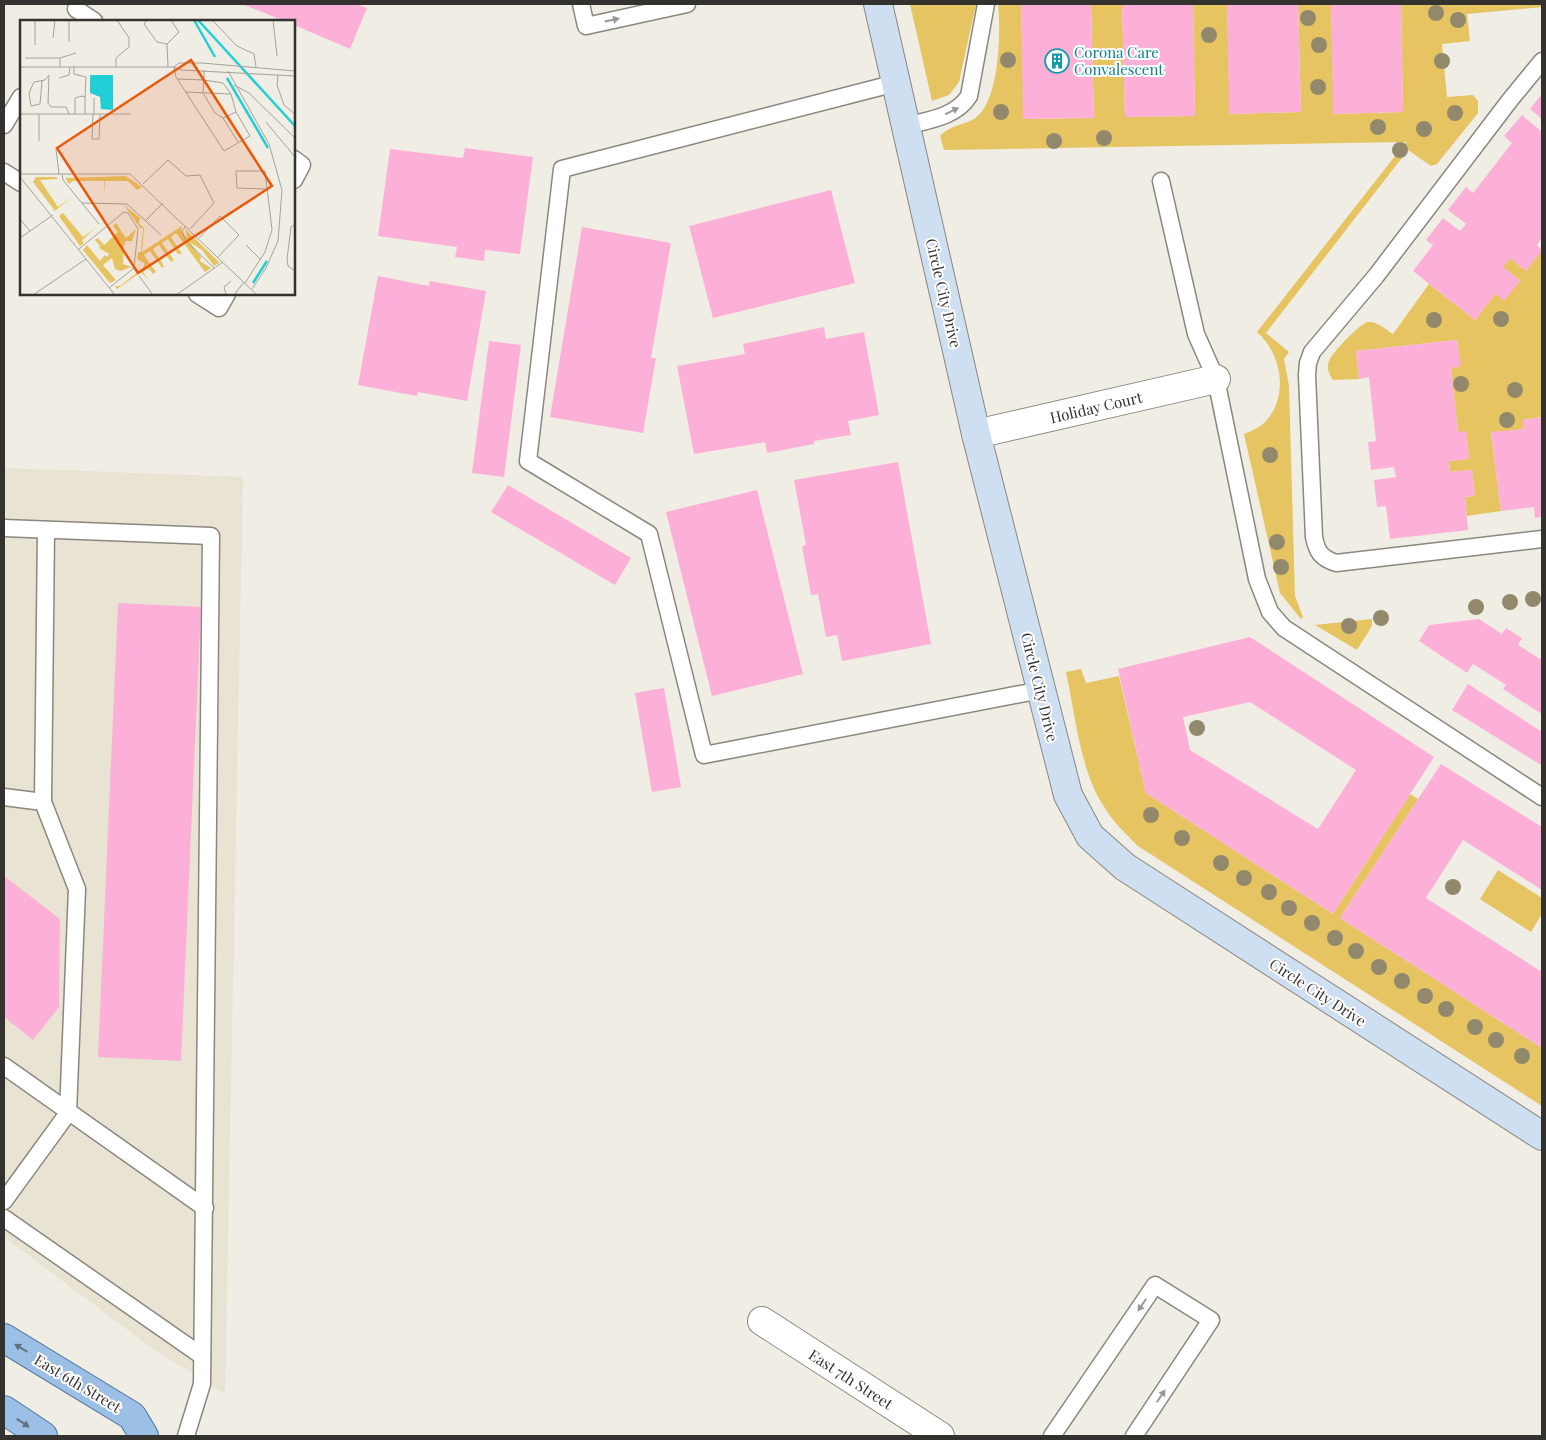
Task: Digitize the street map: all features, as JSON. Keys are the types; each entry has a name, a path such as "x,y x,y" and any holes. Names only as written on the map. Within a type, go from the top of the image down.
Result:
{"main road":[{"name":"East 6th Street","path":"4,1338 132,1416 144,1436"},
{"path":"4,1410 43,1436"}],"street":[{"name":"Circle City Drive","path":"878,4 976,434 1041,690 1068,795 1090,836 1125,867 1542,1136"},
{"name":"Holiday Court","path":"976,434 1216,379"},
{"name":"East 7th Street","path":"762,1321 940,1436"}],"lane":[{"path":"581,4 586,26 687,4"},
{"path":"906,126 936,118 964,105 969,96 986,4"},
{"path":"74,11 92,20"},
{"path":"1542,61 1376,276 1312,352 1306,375 1314,537 1317,552 1325,559 1336,563 1542,539"},
{"path":"896,84 562,168 528,461 649,534 704,755 1041,690"},
{"path":"4,125 20,99"},
{"path":"295,160 302,165 295,178"},
{"path":"4,172 20,182"},
{"path":"1161,181 1196,334 1216,379 1257,579 1270,612 1284,628 1542,796"},
{"path":"199,295 219,308 226,295"},
{"path":"4,528 211,536 202,1384 186,1436"},
{"path":"4,1201 68,1113 77,888 43,802 46,530"},
{"path":"4,797 43,802"},
{"path":"4,1066 205,1208"},
{"path":"4,1218 202,1356"},
{"path":"1052,1436 1155,1286 1211,1320 1134,1436"}],"shaded area":[{"path":"910,4 976,4 959,82 949,95 932,101"},
{"path":"998,4 1021,4 1024,119 1094,118 1091,4 1122,4 1125,117 1195,116 1193,4 1227,4 1230,114 1301,112 1298,4 1331,4 1334,114 1403,112 1401,4 1542,4 1542,7 1467,14 1470,41 1442,44 1447,97 1473,95 1478,101 1478,113 1437,164 1431,166 1408,150 1266,333 1289,352 1284,359 1289,386 1295,596 1303,617 1301,619 1280,593 1244,434 1259,427 1267,420 1274,410 1280,386 1277,362 1272,351 1257,332 1406,142 944,150 940,136 952,128 974,119 983,111 989,98 994,82 999,48"},
{"path":"1542,250 1542,417 1523,420 1524,429 1491,433 1501,511 1467,516 1465,497 1475,496 1472,470 1450,472 1449,461 1469,459 1466,432 1458,432 1451,368 1460,366 1457,340 1356,351 1359,379 1333,380 1328,371 1328,364 1341,345 1368,322 1375,323 1393,334 1429,284 1475,320 1495,294 1520,281 1503,267 1510,258 1526,271"},
{"path":"4,468 243,477 225,1394 153,1349 4,1237"},
{"path":"1372,619 1372,626 1357,650 1315,625"},
{"path":"1081,669 1086,683 1119,676 1146,793 1333,914 1410,794 1418,799 1340,918 1542,1048 1542,1106 1138,846 1119,827 1107,811 1095,791 1089,775 1079,741 1066,672"},
{"path":"1498,870 1542,898 1542,914 1531,932 1480,899"}],"building":[{"path":"242,4 356,4 367,8 350,49 295,25 295,20 282,20"},
{"name":"Corona Care Convalescent","path":"1021,4 1091,4 1094,118 1023,119"},
{"name":"Corona Care Convalescent","path":"1122,4 1193,4 1195,116 1125,117"},
{"path":"1227,4 1298,4 1301,112 1229,114"},
{"path":"1331,4 1401,4 1403,112 1333,114"},
{"path":"1542,94 1542,119 1530,109"},
{"path":"1522,115 1541,131 1542,129 1542,238 1537,245 1542,250 1526,271 1510,258 1503,267 1520,281 1504,301 1495,294 1475,320 1413,271 1433,245 1426,240 1443,218 1460,231 1466,224 1448,210 1466,187 1473,193 1512,143 1504,136"},
{"path":"465,148 533,157 520,254 485,250 484,261 455,257 457,247 378,236 390,149 463,158"},
{"path":"831,190 855,283 713,318 689,226"},
{"path":"582,227 671,243 651,358 656,358 643,433 550,417"},
{"path":"378,276 429,286 430,281 486,291 467,401 418,392 417,396 358,385"},
{"path":"824,327 826,339 864,332 879,415 848,421 851,435 814,441 814,444 767,453 765,442 694,454 677,366 745,354 743,344"},
{"path":"1457,340 1461,366 1451,368 1458,432 1466,431 1469,459 1449,461 1450,472 1472,470 1475,496 1465,497 1468,530 1390,539 1386,506 1377,507 1374,480 1396,477 1394,467 1371,470 1368,442 1376,441 1369,377 1359,379 1356,351"},
{"path":"489,341 521,345 504,477 472,473"},
{"path":"1542,417 1542,517 1535,518 1534,507 1501,511 1491,432 1524,429 1522,420"},
{"path":"898,462 931,644 842,661 837,635 826,637 818,594 811,595 802,546 806,545 794,480"},
{"path":"508,485 631,558 615,585 491,512"},
{"path":"757,490 803,674 712,696 666,512"},
{"path":"118,603 201,607 181,1061 98,1057"},
{"path":"1479,619 1502,634 1506,628 1522,638 1518,645 1540,659 1542,657 1542,710 1540,713 1503,689 1506,685 1473,664 1467,673 1419,641 1429,625"},
{"path":"1250,637 1434,757 1333,914 1146,793 1118,669","holes":["1250,702 1356,770 1318,829 1190,750 1183,717"]},
{"path":"1468,684 1542,732 1541,765 1452,710"},
{"path":"664,688 681,787 652,792 635,693"},
{"path":"1441,764 1542,827 1542,890 1463,840 1426,898 1542,972 1542,1048 1340,918"},
{"path":"4,876 60,919 59,1007 33,1040 4,1017"}],"place":[{"name":"Corona Care Convalescent","path":"1057,61"}]}
